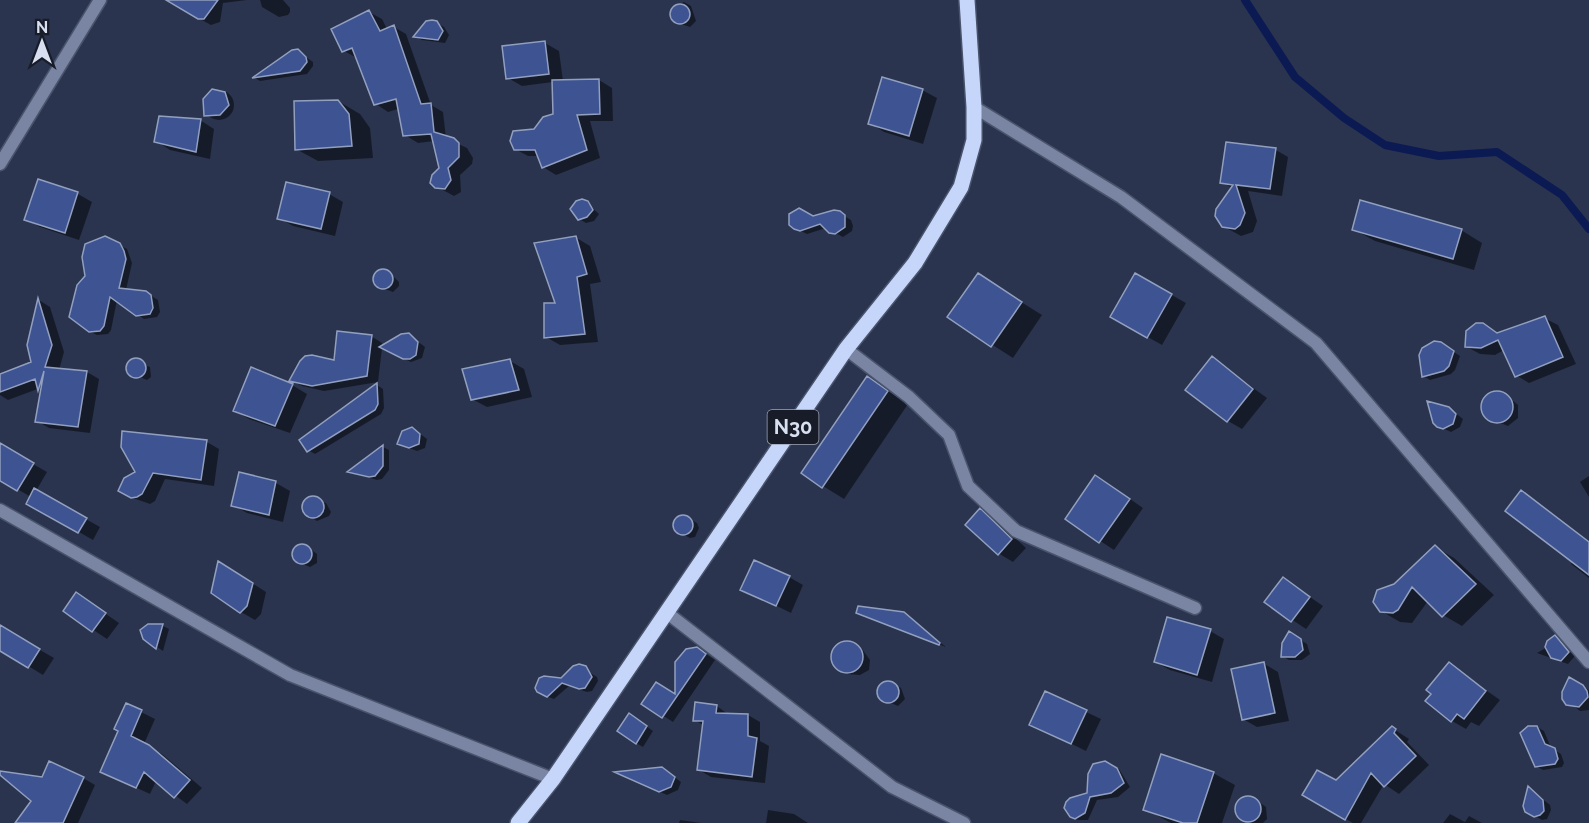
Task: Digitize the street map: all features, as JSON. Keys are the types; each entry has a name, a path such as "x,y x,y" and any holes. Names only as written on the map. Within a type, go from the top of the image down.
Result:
{"main road":[{"name":"N30","path":"518,823 553,779 846,350 915,264 961,187 974,140 967,0"}],"street":[{"path":"0,164 100,0"},
{"path":"974,107 1120,197 1316,343 1589,662"},
{"path":"846,350 909,397 949,435 968,486 1016,531 1195,608"},
{"path":"0,510 290,675 553,779"},
{"path":"666,612 892,788 964,823"}],"building":[{"path":"166,0 218,0 204,19 198,19"},
{"path":"676,4 684,4 690,10 690,18 684,24 676,24 670,18 670,10"},
{"path":"369,10 380,31 394,25 421,104 431,103 434,132 454,138 459,143 459,157 448,168 451,180 445,189 435,188 430,183 432,175 439,168 431,134 403,136 396,99 374,105 352,48 342,52 331,29"},
{"path":"426,21 437,21 443,31 438,40 413,37"},
{"path":"545,41 549,74 506,79 502,46"},
{"path":"298,49 306,57 307,62 300,71 252,78 292,50"},
{"path":"882,77 923,89 909,136 868,124"},
{"path":"599,79 600,114 577,115 587,150 542,168 535,150 514,150 510,141 513,131 534,129 543,117 553,114 552,80"},
{"path":"212,89 225,92 229,105 220,115 204,116 203,99"},
{"path":"338,100 349,114 352,146 295,150 294,101"},
{"path":"159,116 201,119 196,152 154,142"},
{"path":"1226,142 1276,148 1270,189 1236,185 1245,213 1240,225 1235,229 1222,227 1215,216 1216,209 1233,185 1220,183"},
{"path":"38,179 78,192 65,233 24,220"},
{"path":"286,182 330,192 321,229 277,219"},
{"path":"582,199 588,201 593,210 587,217 578,220 570,209 576,201"},
{"path":"1360,200 1462,229 1453,259 1352,230"},
{"path":"799,208 813,216 834,210 840,211 845,215 845,227 835,234 829,233 820,224 800,231 794,229 789,225 789,214"},
{"path":"105,236 120,243 124,251 126,259 119,288 146,291 151,295 153,308 150,314 136,316 110,297 104,326 100,331 89,332 69,317 77,285 85,276 82,257 85,244"},
{"path":"576,236 587,274 577,277 585,334 544,338 544,303 555,303 534,243"},
{"path":"383,269 390,272 393,279 390,286 383,289 376,286 373,279 376,272"},
{"path":"978,273 1022,302 991,347 947,317"},
{"path":"1135,273 1172,294 1147,338 1110,317"},
{"path":"38,298 52,345 45,367 87,371 78,427 35,422 44,371 38,391 35,379 0,392 0,374 31,362 27,345"},
{"path":"1545,316 1563,357 1515,377 1498,340 1481,348 1465,347 1466,331 1476,323 1483,323 1497,333"},
{"path":"337,331 372,335 367,376 312,386 289,381 305,356 312,355 334,360"},
{"path":"409,333 418,342 416,355 410,359 403,359 379,347 401,334"},
{"path":"1434,341 1441,342 1454,351 1449,366 1444,371 1422,377 1419,355 1422,348"},
{"path":"1212,356 1253,389 1227,422 1185,390"},
{"path":"136,358 143,361 146,368 143,375 136,378 129,375 126,368 129,361"},
{"path":"510,359 519,390 471,400 462,369"},
{"path":"251,367 293,384 275,426 233,411"},
{"path":"867,376 888,391 822,488 801,473"},
{"path":"377,383 378,404 375,410 307,452 299,440"},
{"path":"1497,391 1508,396 1513,407 1508,418 1497,423 1486,418 1481,407 1486,396"},
{"path":"1427,401 1449,407 1456,414 1453,424 1443,429 1437,427 1433,423"},
{"path":"412,427 420,434 419,444 409,448 397,444 402,431"},
{"path":"122,431 207,440 201,480 153,473 142,494 137,497 131,498 118,491 124,478 135,472 121,447"},
{"path":"0,443 34,463 17,491 0,481"},
{"path":"383,445 383,466 375,476 369,477 347,472"},
{"path":"239,472 276,481 269,515 231,506"},
{"path":"1095,475 1130,499 1099,543 1065,519"},
{"path":"34,488 87,518 78,533 26,504"},
{"path":"1521,490 1589,542 1589,575 1505,511"},
{"path":"313,496 321,499 324,507 321,515 313,518 305,515 302,507 305,499"},
{"path":"980,508 1012,539 998,555 965,525"},
{"path":"683,515 690,518 693,525 690,532 683,535 676,532 673,525 676,518"},
{"path":"302,544 309,547 312,554 309,561 302,564 295,561 292,554 295,547"},
{"path":"1435,545 1476,584 1442,617 1412,587 1398,610 1393,613 1380,612 1373,602 1377,590 1394,584"},
{"path":"754,560 790,576 776,606 740,590"},
{"path":"218,561 253,583 247,606 240,613 211,593"},
{"path":"1283,577 1310,597 1291,622 1264,602"},
{"path":"76,592 106,613 92,632 63,611"},
{"path":"858,606 904,612 940,643 939,645 856,613"},
{"path":"1167,617 1211,629 1197,675 1154,662"},
{"path":"148,624 163,624 156,649 143,639 140,630"},
{"path":"0,625 40,649 28,668 0,651"},
{"path":"1289,631 1301,639 1303,650 1295,657 1281,657 1282,643"},
{"path":"1555,635 1569,652 1561,661 1551,658 1545,647 1547,641"},
{"path":"847,641 859,645 863,657 859,669 847,673 835,669 831,657 835,645"},
{"path":"697,647 706,654 662,718 641,704 656,682 675,694 675,662 686,649"},
{"path":"1264,662 1275,713 1242,720 1231,669"},
{"path":"1449,662 1486,691 1464,719 1457,714 1451,722 1425,701 1431,694 1426,690"},
{"path":"579,664 586,666 592,677 585,688 579,689 562,683 547,697 537,692 535,688 539,678 544,676 561,678 573,666"},
{"path":"1569,677 1583,685 1587,691 1588,697 1579,707 1566,705 1562,699 1562,692"},
{"path":"888,681 898,688 899,692 892,702 888,703 878,696 877,692 884,682"},
{"path":"1045,691 1087,710 1071,744 1029,725"},
{"path":"695,702 717,705 716,713 748,714 748,736 757,738 752,777 697,770 703,721 693,721"},
{"path":"126,703 142,710 131,736 149,745 190,780 174,798 144,772 136,788 100,772 118,731 114,729"},
{"path":"629,713 647,726 636,744 617,731"},
{"path":"1392,726 1396,729 1394,733 1416,756 1384,787 1371,773 1345,820 1302,795 1317,770 1336,780"},
{"path":"1528,726 1537,726 1545,744 1555,748 1558,759 1555,764 1535,767 1520,733"},
{"path":"1161,754 1214,772 1197,823 1183,823 1143,810"},
{"path":"49,761 84,777 63,823 15,823 31,801 0,775 0,771 42,777"},
{"path":"1105,761 1117,768 1124,783 1111,793 1090,797 1085,813 1075,819 1070,817 1064,808 1066,802 1070,798 1087,793 1088,774 1093,764"},
{"path":"662,767 675,777 671,787 659,792 614,772"},
{"path":"1528,786 1543,800 1544,811 1534,817 1525,812 1523,806"},
{"path":"1248,796 1257,800 1261,809 1257,818 1248,822 1239,818 1235,809 1239,800"}],"waterway":[{"path":"1245,0 1295,77 1344,118 1385,145 1439,156 1497,152 1562,195 1589,229"}]}
